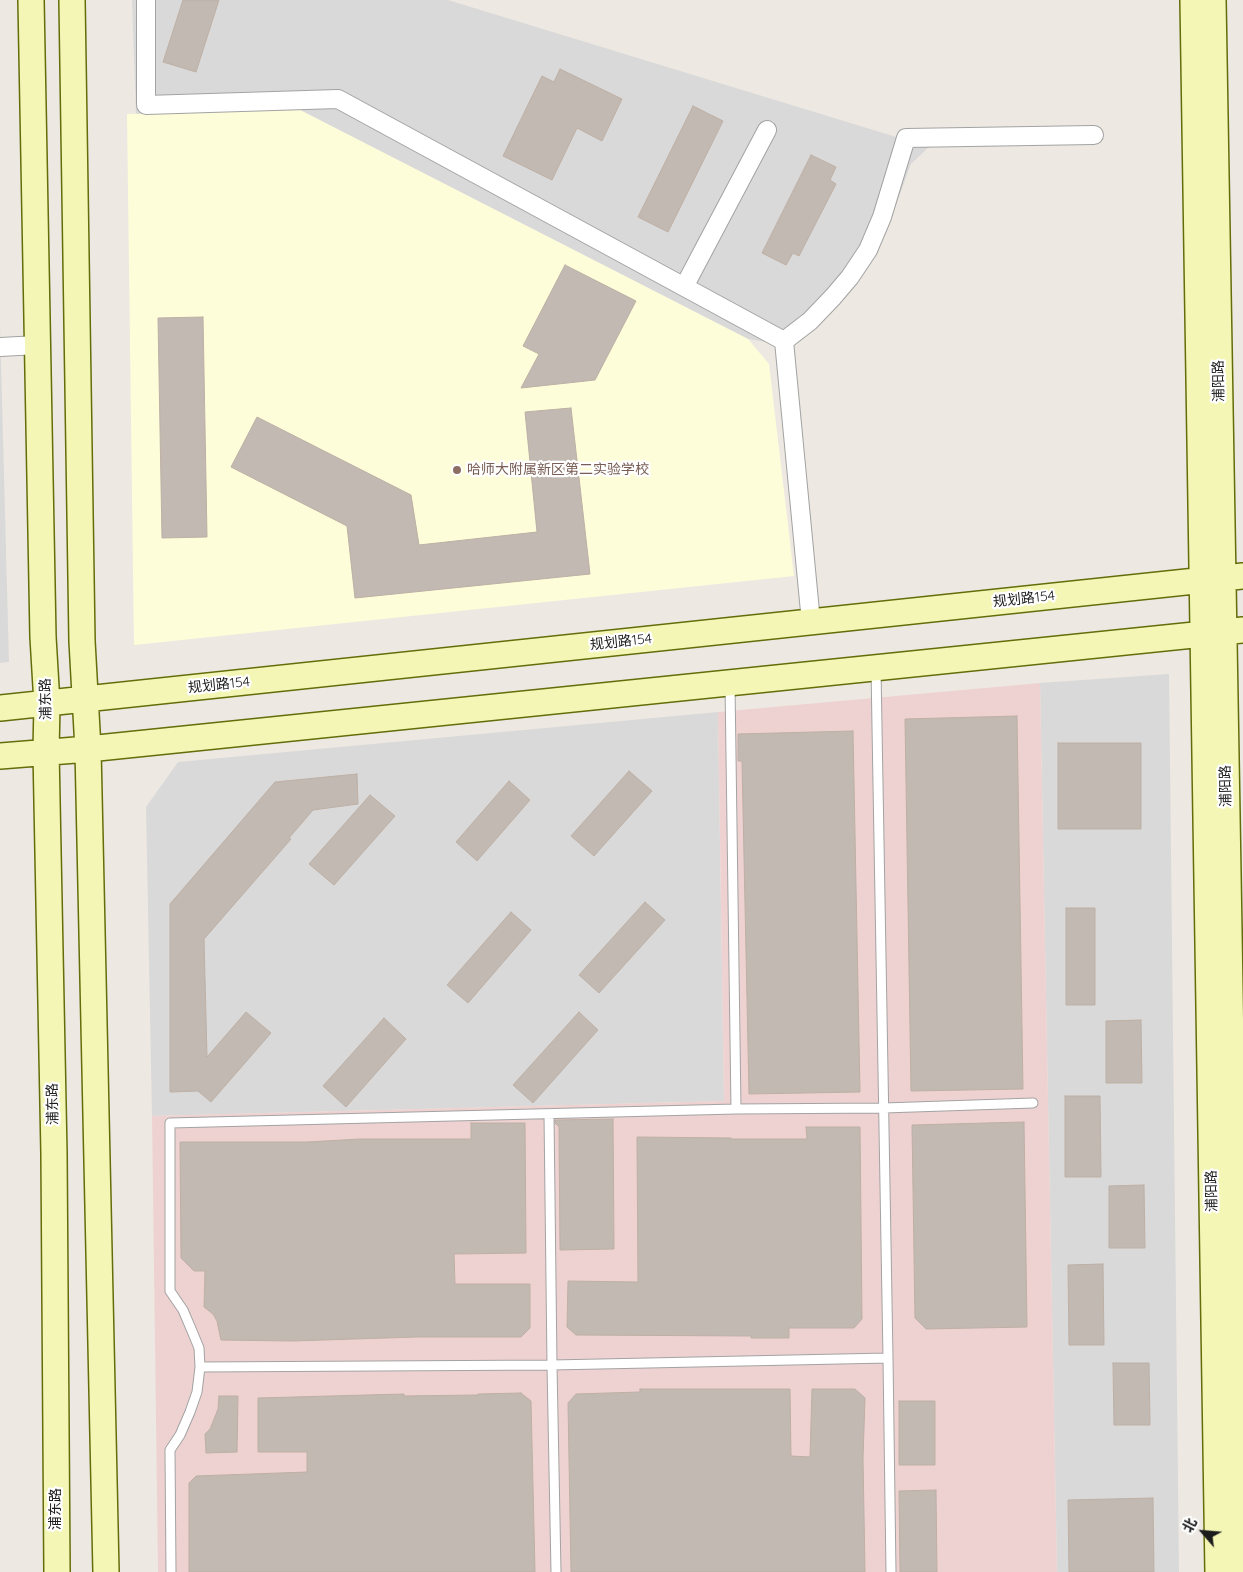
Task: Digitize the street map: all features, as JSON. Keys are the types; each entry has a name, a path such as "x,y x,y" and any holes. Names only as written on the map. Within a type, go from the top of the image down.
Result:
{"main road":[{"name":"浦东路","path":"31,0 43,636 47,704 46,751 54,1154 57,1572"},
{"path":"72,0 82,641 88,749 106,1572"},
{"name":"浦阳路","path":"1193,0 1222,578"},
{"name":"浦阳路","path":"1213,0 1240,1572"},
{"name":"规划路154","path":"0,708 1222,578"},
{"path":"0,756 88,749 1223,632"},
{"name":"浦阳路","path":"1218,1572 1223,632"}],"street":[{"path":"146,0 146,105 338,100 784,341"},
{"path":"684,287 768,130"},
{"path":"784,341 810,321 833,297 850,277 868,250 882,217 906,138 1094,135"},
{"path":"784,341 811,622"},
{"path":"0,347 38,345"}],"lane":[{"path":"876,668 891,1572"},
{"path":"730,683 736,1109"},
{"path":"171,1572 170,1450 180,1435 190,1412 197,1392 200,1367 199,1348 182,1310 170,1291 170,1123 736,1109 884,1108 1033,1103"},
{"path":"549,1114 556,1572"},
{"path":"200,1367 552,1365 888,1358"}],"shaded area":[{"path":"132,0 448,0 929,147 911,164 885,235 852,285 793,347 748,339 300,110 136,114"},
{"name":"哈师大附属新区第二实验学校","path":"300,110 748,339 769,364 794,576 134,645 127,114"},
{"path":"0,326 9,662 0,663"},
{"path":"1169,674 1179,1572 1057,1572 1040,683"},
{"path":"1040,683 1057,1572 158,1572 152,1116 724,1101 718,712"},
{"path":"718,712 724,1101 152,1116 146,807 178,762"}],"building":[{"path":"183,0 219,0 196,72 163,62"},
{"path":"560,69 622,99 602,141 577,128 552,180 503,156 542,76 554,82"},
{"path":"693,106 723,121 668,232 638,217"},
{"path":"811,155 836,167 830,180 836,184 799,256 793,253 786,265 762,253"},
{"path":"565,265 636,301 595,380 521,388 539,354 523,346"},
{"path":"203,317 207,537 162,538 158,318"},
{"path":"571,408 590,574 355,598 347,526 231,467 257,417 411,495 419,545 537,532 525,412"},
{"path":"1017,716 1023,1089 911,1091 905,719"},
{"path":"853,731 860,1092 749,1094 742,761 738,761 738,734"},
{"path":"1058,743 1141,743 1141,829 1058,829"},
{"path":"629,771 652,791 594,856 571,836"},
{"path":"357,774 358,804 313,810 289,838 291,839 204,939 207,1057 246,1012 271,1033 211,1102 198,1091 170,1092 170,904 275,782"},
{"path":"509,781 530,800 477,861 456,842"},
{"path":"370,795 395,816 334,885 309,864"},
{"path":"645,902 665,920 599,993 579,975"},
{"path":"1066,908 1095,908 1095,1005 1066,1005"},
{"path":"511,912 531,930 468,1003 447,985"},
{"path":"579,1012 598,1030 533,1103 513,1085"},
{"path":"384,1018 406,1039 346,1107 323,1086"},
{"path":"1141,1020 1142,1083 1106,1083 1106,1021"},
{"path":"1065,1096 1100,1096 1101,1177 1065,1177"},
{"path":"613,1119 614,1249 560,1250 559,1127 555,1120"},
{"path":"1024,1122 1027,1327 926,1329 915,1318 912,1125"},
{"path":"471,1123 525,1123 526,1253 454,1254 455,1284 530,1284 530,1328 521,1337 417,1337 292,1341 221,1340 217,1321 213,1314 204,1307 205,1271 194,1271 181,1258 180,1142 471,1139"},
{"path":"806,1127 860,1127 862,1319 854,1328 789,1328 789,1338 751,1338 751,1336 576,1335 567,1327 568,1281 638,1282 637,1137 807,1139"},
{"path":"1144,1185 1145,1248 1109,1248 1109,1186"},
{"path":"1103,1264 1104,1345 1069,1345 1068,1265"},
{"path":"1113,1363 1149,1363 1150,1425 1114,1425"},
{"path":"640,1389 790,1389 791,1456 810,1457 812,1389 855,1389 865,1398 863,1458 865,1572 571,1572 568,1403 576,1394 640,1392"},
{"path":"521,1393 531,1401 535,1572 189,1572 189,1483 196,1476 307,1472 307,1452 258,1452 258,1398"},
{"path":"219,1396 238,1396 237,1452 206,1453 205,1434 210,1429 218,1409"},
{"path":"899,1401 935,1401 935,1465 899,1465"},
{"path":"936,1490 937,1572 900,1572 899,1491"},
{"path":"1153,1498 1154,1572 1069,1572 1068,1500"}],"place":[{"name":"哈师大附属新区第二实验学校","path":"457,470"}]}
